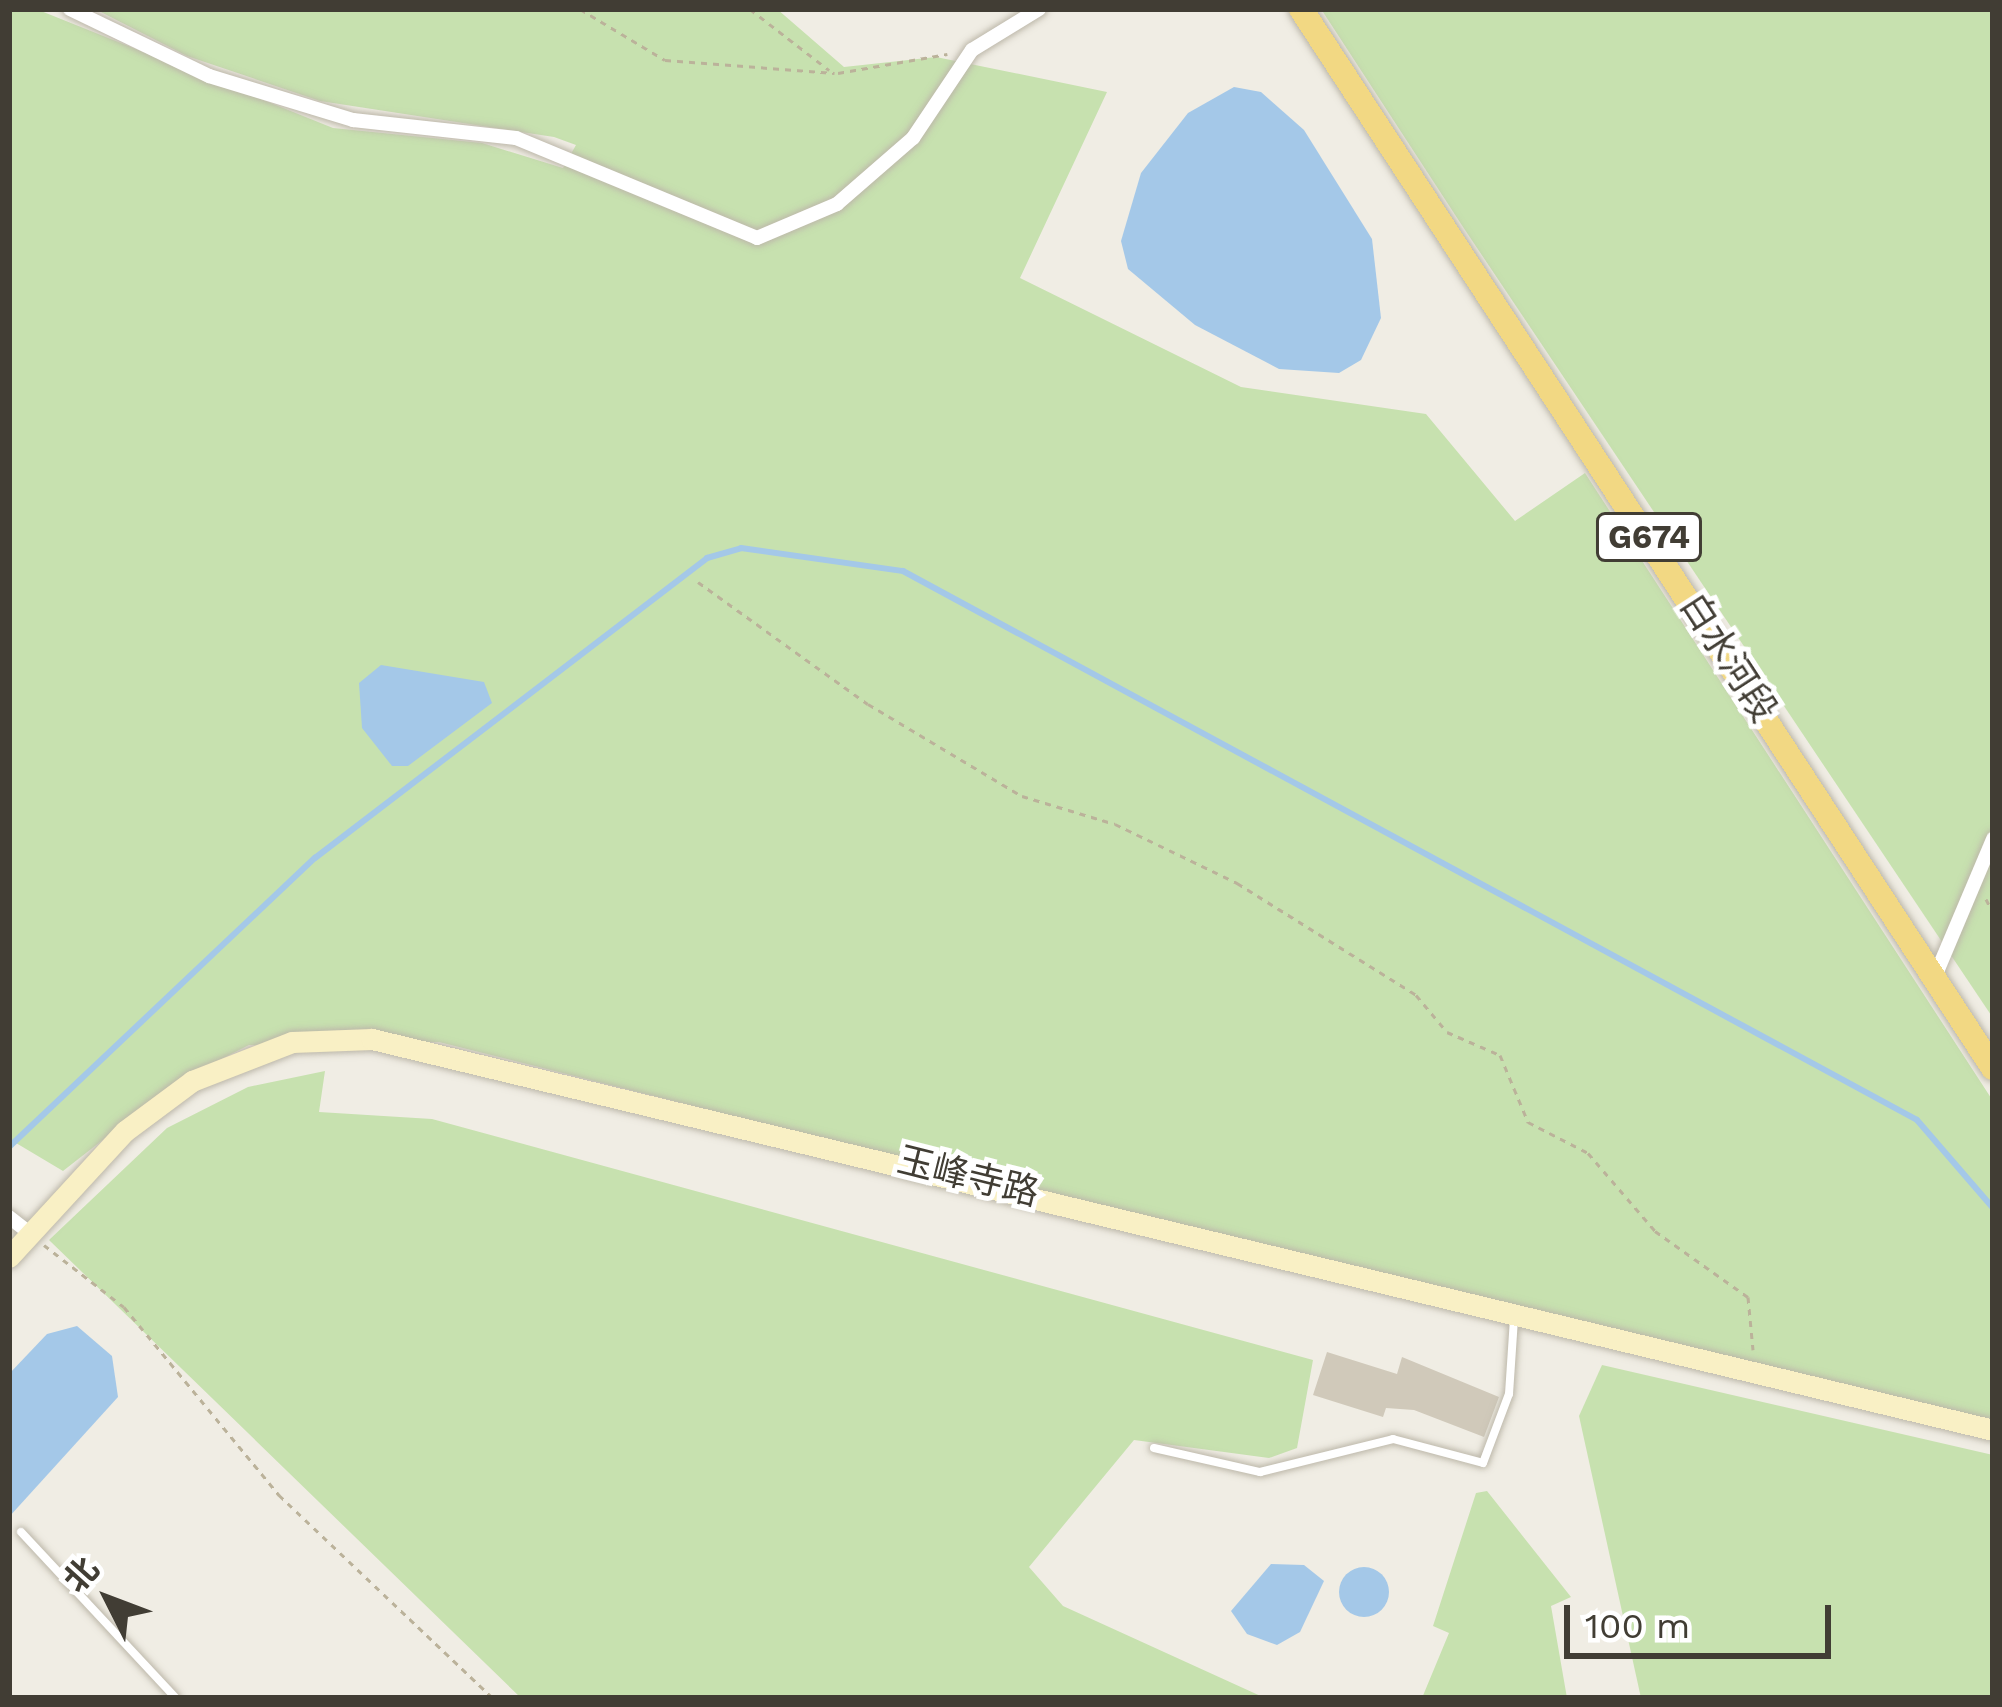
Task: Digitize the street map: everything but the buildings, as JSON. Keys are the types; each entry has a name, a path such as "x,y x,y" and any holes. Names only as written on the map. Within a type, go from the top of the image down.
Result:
{"highway":[{"name":"白水河段","path":"1301,9 1936,974 1993,1068"}],"main road":[{"name":"玉峰寺路","path":"9,1256 125,1131 192,1081 292,1042 372,1039 1515,1310 1993,1430"}],"street":[{"path":"70,9 208,76 353,120 516,138 757,238 823,214 901,151 972,50 1039,9"},
{"path":"1936,974 1993,839"},
{"path":"9,1217 32,1234"}],"lane":[{"path":"1154,1448 1260,1472 1393,1438 1484,1462 1509,1394 1515,1310"},
{"path":"21,1532 176,1698"}],"path":[{"path":"580,9 665,60 835,73 972,50"},
{"path":"751,9 835,73"},
{"path":"698,582 984,773 1238,883 1416,995 1447,1032 1500,1055 1528,1122 1588,1153 1655,1231 1748,1297 1755,1370"},
{"path":"32,1234 124,1307 279,1495 493,1698"}],"green space":[{"path":"9,9 36,9 333,128 482,143 563,168 576,145 554,137 320,101 187,56 95,9 777,9 844,67 936,57 1107,92 1020,278 1241,387 1426,414 1515,521 1585,473 1993,1101 1993,1433 439,1042 249,1045 178,1081 63,1171 16,1143 9,1149"},
{"path":"1321,9 1993,9 1993,1018 1463,227"},
{"path":"325,1071 319,1112 432,1119 1313,1360 1297,1448 1269,1458 1134,1440 1029,1567 1063,1606 1265,1698 521,1698 49,1240 167,1128 248,1087"},
{"path":"1602,1365 1993,1455 1993,1698 1641,1698 1579,1416"},
{"path":"1487,1491 1571,1597 1551,1606 1567,1698 1422,1698 1449,1633 1433,1626 1476,1493"}],"water":[{"path":"1234,87 1261,92 1304,130 1372,239 1381,318 1361,360 1339,373 1279,369 1195,325 1128,269 1121,241 1141,173 1188,113"},
{"path":"381,665 484,682 492,703 408,766 392,766 362,728 359,683"},
{"path":"77,1326 112,1356 118,1397 9,1517 9,1374 47,1334"},
{"path":"1271,1564 1304,1565 1324,1581 1300,1632 1277,1645 1247,1634 1231,1611"},
{"path":"1364,1567 1382,1574 1389,1592 1382,1610 1364,1617 1346,1610 1339,1592 1346,1574"}],"waterway":[{"path":"9,1147 315,858 707,558 741,548 903,571 1917,1120 1993,1208"}]}
